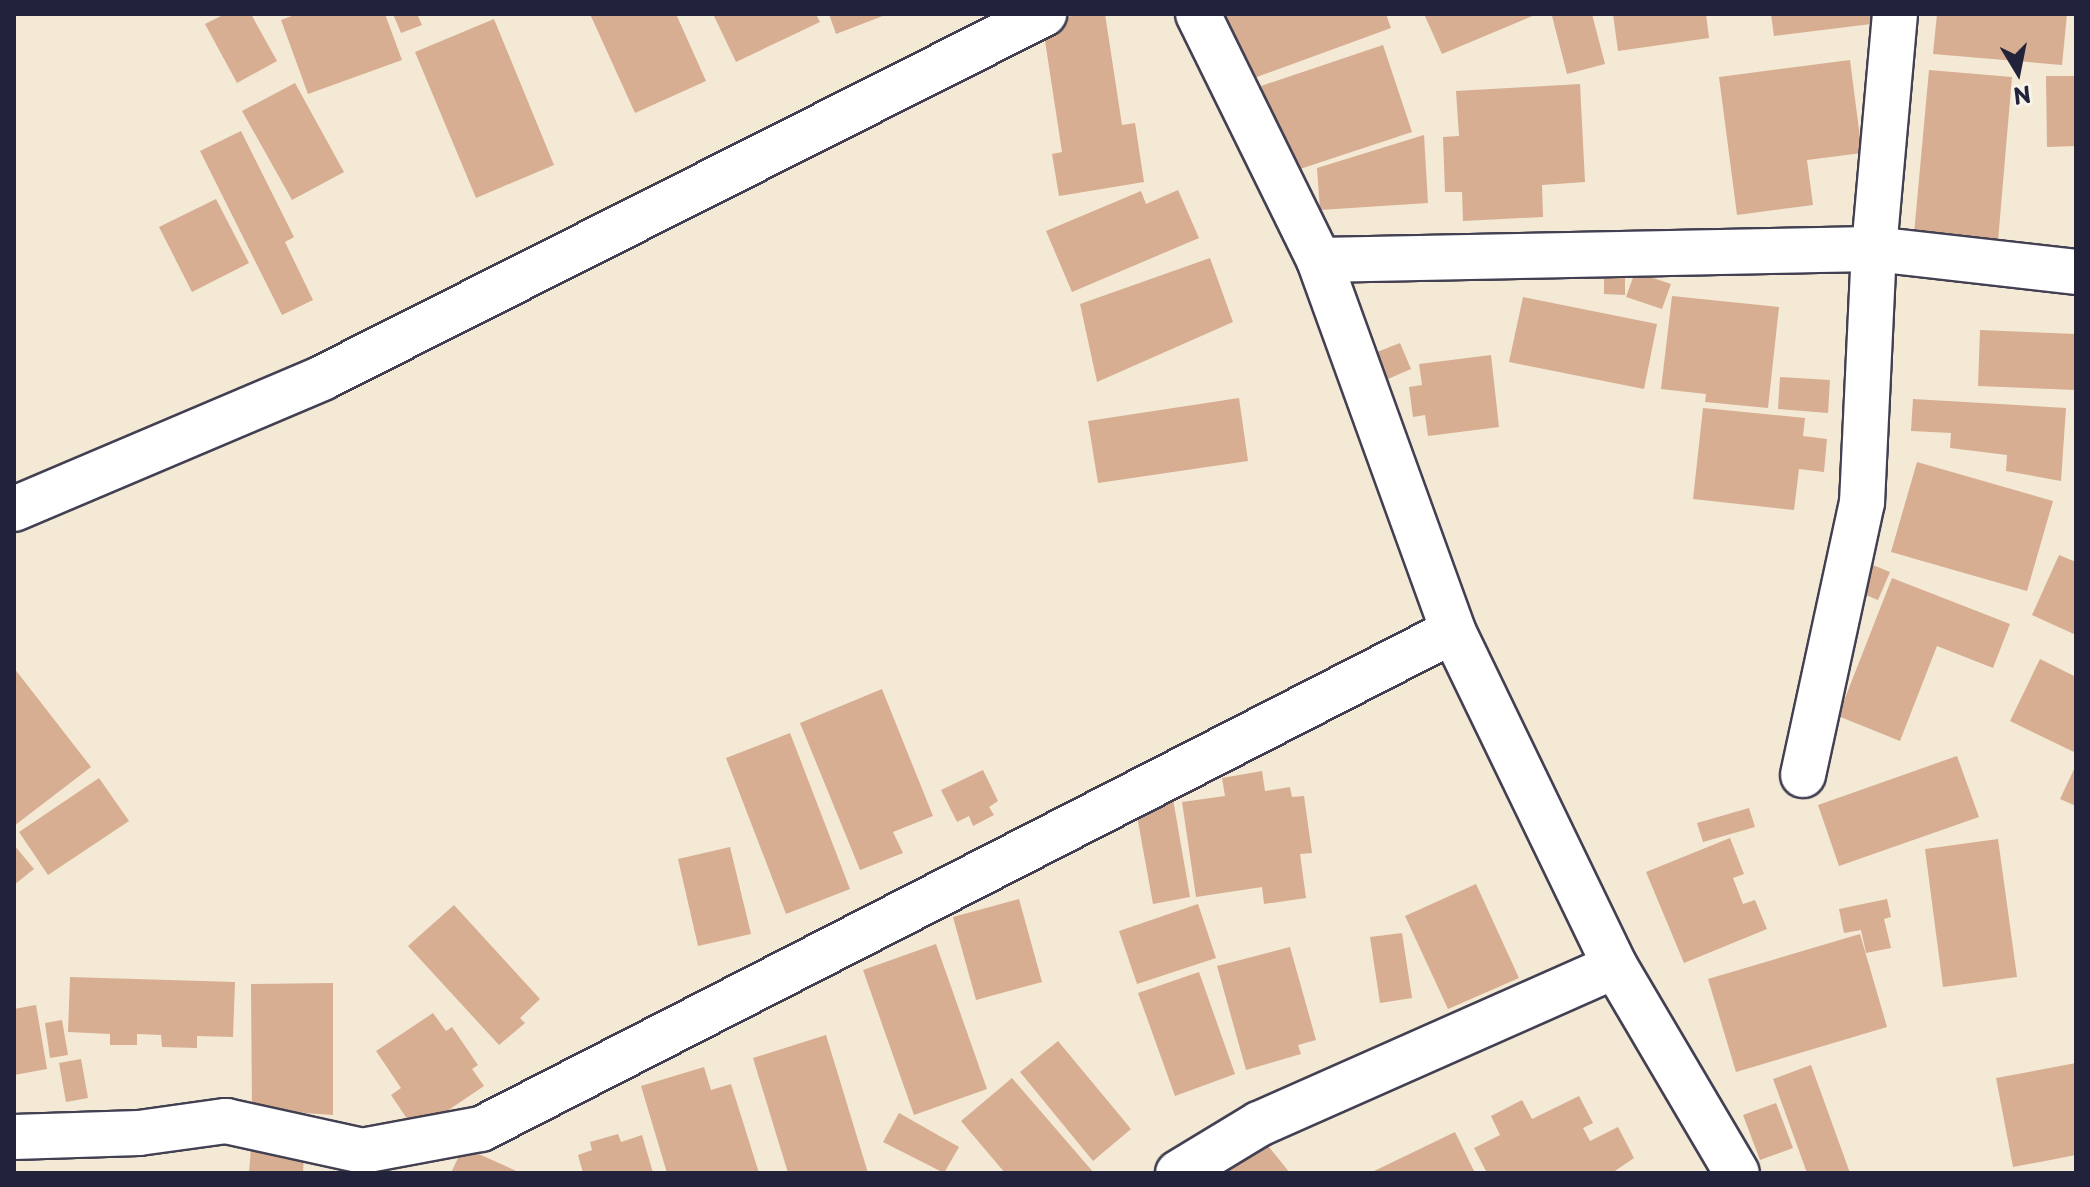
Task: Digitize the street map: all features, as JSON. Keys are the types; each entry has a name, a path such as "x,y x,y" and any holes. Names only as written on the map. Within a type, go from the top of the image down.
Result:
{"street":[{"path":"14,509 322,378 1044,14"},
{"path":"1198,14 1319,260 1453,631 1615,966 1737,1173"},
{"path":"1803,775 1862,503 1874,249 1895,14"},
{"path":"1319,260 1874,249 2076,272"},
{"path":"14,1137 139,1133 226,1121 362,1151 481,1129 1453,631"},
{"path":"1178,1173 1259,1124 1615,966"}],"building":[{"path":"225,14 251,14 277,61 237,83 205,24"},
{"path":"297,14 385,14 402,60 308,94 281,20"},
{"path":"393,14 417,14 422,25 401,33"},
{"path":"590,14 676,14 706,81 635,113"},
{"path":"713,14 816,14 820,22 736,62"},
{"path":"829,14 888,14 836,34"},
{"path":"1105,14 1122,125 1135,123 1144,182 1059,196 1052,154 1062,152 1042,21"},
{"path":"1218,14 1386,14 1391,28 1243,82"},
{"path":"1424,14 1537,14 1442,54"},
{"path":"1592,14 1605,64 1567,74 1552,16"},
{"path":"1613,14 1706,14 1709,38 1618,51"},
{"path":"1771,14 1870,14 1871,24 1774,36"},
{"path":"1937,14 2067,14 2062,65 1933,54"},
{"path":"494,19 554,165 476,198 415,52"},
{"path":"1383,45 1412,132 1291,172 1261,86"},
{"path":"1850,60 1862,153 1807,160 1813,205 1737,215 1719,77"},
{"path":"1929,70 2012,77 1998,241 1914,234"},
{"path":"2046,76 2076,76 2076,146 2047,147"},
{"path":"295,83 344,172 292,200 242,111"},
{"path":"1580,84 1585,182 1542,185 1543,217 1463,221 1462,192 1445,192 1443,137 1459,136 1456,91"},
{"path":"241,131 294,237 285,242 313,300 282,315 200,151"},
{"path":"1424,135 1428,203 1320,210 1317,168"},
{"path":"1178,190 1199,238 1072,292 1046,231 1141,191 1146,204"},
{"path":"216,199 249,263 192,292 159,227"},
{"path":"1210,258 1233,322 1097,382 1080,304"},
{"path":"1604,266 1625,266 1625,295 1604,294"},
{"path":"1635,272 1671,284 1662,309 1626,297"},
{"path":"1672,296 1779,307 1768,408 1705,402 1706,394 1661,389"},
{"path":"1523,297 1657,324 1644,389 1509,362"},
{"path":"1980,330 2076,334 2076,390 1978,386"},
{"path":"1400,343 1411,369 1388,379 1377,352"},
{"path":"1491,355 1499,427 1428,436 1425,415 1413,417 1409,387 1422,385 1419,364"},
{"path":"1780,377 1830,380 1828,413 1778,409"},
{"path":"1239,398 1248,461 1098,483 1088,421"},
{"path":"1913,399 2066,408 2061,481 2006,471 2007,455 1950,448 1951,433 1911,431"},
{"path":"1703,408 1805,418 1803,436 1827,439 1824,472 1799,469 1794,510 1693,499"},
{"path":"1917,462 2053,501 2027,591 1891,552"},
{"path":"2059,555 2076,562 2076,635 2032,615"},
{"path":"1868,563 1890,572 1878,600 1856,591"},
{"path":"1892,578 2010,624 1993,668 1937,646 1900,741 1838,716"},
{"path":"2040,659 2076,677 2076,753 2010,721"},
{"path":"14,668 91,767 14,826"},
{"path":"882,689 933,816 893,832 903,853 860,870 800,723"},
{"path":"790,733 850,889 786,914 726,758"},
{"path":"1957,756 1979,817 1839,866 1818,805"},
{"path":"2076,765 2076,806 2060,799"},
{"path":"983,770 998,801 989,807 994,815 973,826 969,816 957,822 941,790"},
{"path":"1262,771 1265,791 1290,787 1292,797 1304,796 1312,853 1300,854 1306,898 1264,904 1262,887 1196,897 1182,802 1225,796 1222,778"},
{"path":"99,778 129,821 48,875 19,832"},
{"path":"1173,799 1190,897 1153,904 1135,805"},
{"path":"1749,808 1755,827 1703,842 1697,823"},
{"path":"1730,838 1744,874 1733,878 1743,904 1755,900 1767,929 1684,963 1646,872"},
{"path":"1998,839 2017,977 1943,987 1925,849"},
{"path":"14,845 34,869 14,885"},
{"path":"730,847 751,934 698,946 678,859"},
{"path":"1476,884 1519,978 1448,1009 1405,916"},
{"path":"1019,899 1042,982 976,1000 953,917"},
{"path":"1887,899 1891,917 1884,919 1891,948 1866,953 1861,930 1844,933 1839,909"},
{"path":"1198,904 1216,958 1137,984 1119,931"},
{"path":"454,905 540,999 520,1018 525,1023 499,1045 408,946"},
{"path":"1402,933 1412,998 1380,1003 1370,937"},
{"path":"1860,934 1887,1027 1736,1072 1708,979"},
{"path":"936,944 987,1089 914,1115 863,970"},
{"path":"1290,947 1316,1040 1298,1045 1301,1054 1246,1070 1217,966"},
{"path":"1199,972 1235,1074 1175,1096 1138,993"},
{"path":"70,977 235,982 233,1037 197,1036 197,1048 162,1047 161,1035 137,1034 137,1045 110,1045 110,1034 68,1032"},
{"path":"333,983 333,1115 252,1109 251,984"},
{"path":"36,1005 47,1069 14,1075 14,1009"},
{"path":"433,1013 446,1031 452,1027 478,1065 472,1069 484,1086 416,1132 391,1095 401,1088 376,1051"},
{"path":"62,1020 68,1055 50,1058 45,1023"},
{"path":"826,1035 868,1173 788,1173 753,1058"},
{"path":"1058,1041 1131,1129 1093,1161 1020,1072"},
{"path":"81,1059 88,1098 66,1102 59,1063"},
{"path":"2076,1063 2076,1155 2013,1167 1996,1078"},
{"path":"1811,1065 1850,1173 1807,1173 1773,1079"},
{"path":"704,1067 711,1090 731,1084 759,1173 667,1173 641,1086"},
{"path":"1012,1078 1094,1173 1005,1173 961,1121"},
{"path":"1579,1096 1593,1123 1583,1128 1590,1141 1618,1127 1634,1158 1612,1173 1487,1173 1474,1148 1500,1135 1491,1116 1522,1100 1532,1119"},
{"path":"1776,1103 1793,1148 1760,1160 1743,1115"},
{"path":"899,1113 959,1147 944,1173 883,1142"},
{"path":"1455,1132 1475,1173 1370,1173"},
{"path":"618,1134 621,1142 642,1135 653,1173 583,1173 578,1155 592,1150 590,1142"},
{"path":"1265,1142 1290,1173 1226,1173"},
{"path":"463,1147 521,1173 451,1173"},
{"path":"251,1148 304,1153 303,1173 249,1173"}]}
